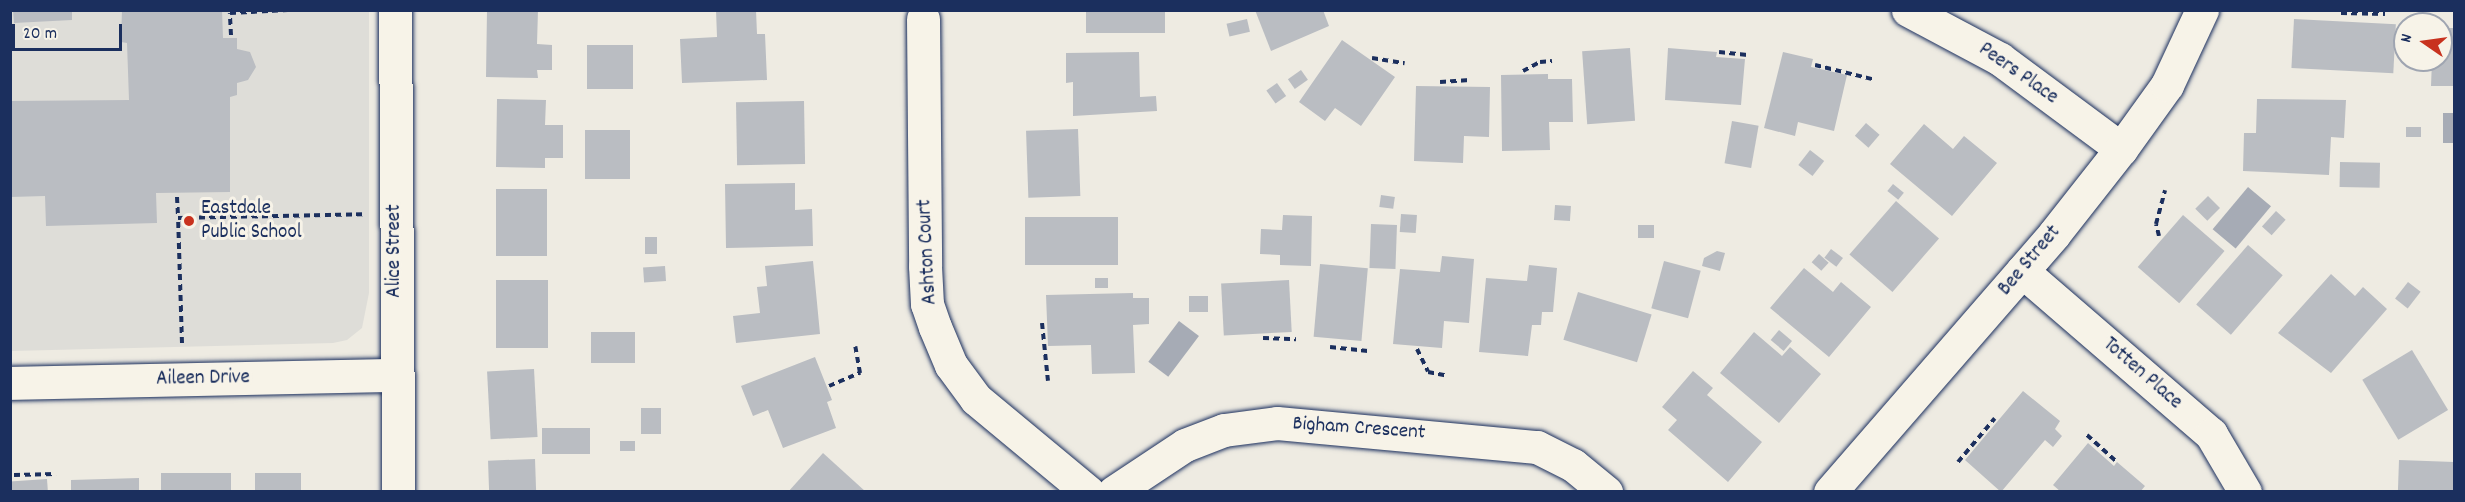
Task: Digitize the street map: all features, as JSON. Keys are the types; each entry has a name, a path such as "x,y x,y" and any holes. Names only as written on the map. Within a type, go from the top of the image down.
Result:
{"street":[{"name":"Alice Street","path":"395,10 398,492"},
{"name":"Peers Place","path":"1908,10 2000,59 2121,149"},
{"name":"Bee Street","path":"1830,492 2022,271 2121,149 2167,85 2202,10"},
{"name":"Ashton Court","path":"923,20 925,266 927,304 932,319 951,365 976,399 1088,492"},
{"name":"Totten Place","path":"2022,271 2211,434 2246,492"},
{"name":"Aileen Drive","path":"10,383 396,375"},
{"name":"Bigham Crescent","path":"1114,492 1185,446 1224,430 1277,423 1473,438 1537,447 1573,465 1606,492"}],"path":[{"path":"231,35 230,13 288,10"},
{"path":"2341,13 2385,14"},
{"path":"1719,52 1750,54"},
{"path":"1372,58 1406,63"},
{"path":"1522,71 1540,62 1552,61"},
{"path":"1815,65 1872,79"},
{"path":"1440,82 1470,80"},
{"path":"2159,236 2156,224 2165,190"},
{"path":"177,197 182,351"},
{"path":"178,218 373,214"},
{"path":"1042,323 1048,381"},
{"path":"1263,338 1296,339"},
{"path":"829,386 860,373 855,346"},
{"path":"1330,347 1368,351"},
{"path":"1417,349 1428,372 1448,376"},
{"path":"1958,462 1995,418"},
{"path":"2087,435 2115,460"},
{"path":"14,475 56,474"}],"shaded area":[{"name":"Eastdale Public School","path":"10,11 369,11 369,293 362,328 347,340 333,343 11,351"},
{"path":"2443,113 2454,113 2454,143 2443,143"},
{"path":"2248,187 2271,206 2236,248 2213,229"},
{"path":"1179,321 1199,336 1168,377 1148,362"}],"building":[{"path":"13,10 72,10 72,20 14,23"},
{"path":"122,10 222,10 223,38 237,38 237,49 250,52 256,67 248,80 237,83 237,95 230,97 230,192 156,193 157,223 46,226 45,196 10,197 10,101 129,100 127,43 121,42"},
{"path":"487,10 538,10 537,44 552,45 552,70 537,70 538,78 486,77"},
{"path":"716,10 756,10 757,34 765,34 767,80 682,83 680,39 717,37"},
{"path":"1086,10 1165,10 1165,33 1086,33"},
{"path":"1255,10 1323,10 1329,26 1271,51"},
{"path":"1247,19 1250,32 1229,36 1227,24"},
{"path":"2294,19 2393,24 2393,73 2291,68"},
{"path":"2454,28 2454,86 2431,86 2432,72 2453,72"},
{"path":"1342,40 1395,77 1361,126 1335,108 1325,121 1299,102"},
{"path":"587,45 633,45 633,89 587,89"},
{"path":"1630,48 1635,121 1587,124 1582,51"},
{"path":"1668,48 1717,52 1716,57 1745,59 1741,105 1665,100"},
{"path":"1139,52 1140,97 1156,96 1157,111 1073,116 1073,82 1066,83 1066,53"},
{"path":"1783,52 1813,59 1811,67 1847,75 1834,131 1798,122 1795,136 1764,128"},
{"path":"1301,70 1308,80 1295,89 1288,79"},
{"path":"1548,74 1548,79 1572,79 1573,122 1549,122 1550,150 1502,151 1501,75"},
{"path":"1277,83 1286,96 1276,104 1266,90"},
{"path":"1416,86 1490,87 1489,137 1464,136 1463,163 1414,161"},
{"path":"497,99 546,100 545,125 563,125 563,158 545,158 545,168 496,167"},
{"path":"2257,99 2346,100 2344,138 2331,137 2329,175 2243,171 2244,133 2256,133"},
{"path":"804,101 805,164 737,165 736,102"},
{"path":"1732,121 1759,126 1751,168 1725,163"},
{"path":"1866,123 1880,135 1868,148 1855,136"},
{"path":"1924,124 1953,149 1964,136 1997,163 1952,216 1890,164"},
{"path":"2406,127 2421,127 2421,137 2406,137"},
{"path":"1078,129 1080,196 1028,198 1026,131"},
{"path":"585,130 630,130 630,179 585,179"},
{"path":"1810,150 1824,161 1812,176 1798,165"},
{"path":"2340,162 2380,163 2380,188 2340,187"},
{"path":"795,183 795,210 812,209 813,246 726,248 725,184"},
{"path":"1893,184 1904,193 1898,200 1887,191"},
{"path":"496,189 547,189 547,256 496,256"},
{"path":"1381,195 1395,197 1393,209 1379,207"},
{"path":"2208,196 2220,208 2207,221 2195,209"},
{"path":"1896,201 1939,238 1892,292 1849,255"},
{"path":"1555,205 1571,206 1570,221 1554,220"},
{"path":"2276,211 2286,220 2272,235 2262,227"},
{"path":"1401,214 1417,215 1416,233 1400,232"},
{"path":"1283,215 1312,216 1311,266 1280,265 1280,255 1260,254 1261,229 1282,230"},
{"path":"2183,215 2225,251 2179,303 2138,267"},
{"path":"1025,217 1118,217 1118,265 1025,265"},
{"path":"1371,224 1397,225 1395,269 1369,268"},
{"path":"1638,225 1654,225 1654,238 1638,238"},
{"path":"645,237 657,237 657,254 645,254"},
{"path":"2248,245 2283,275 2231,335 2196,305"},
{"path":"1831,249 1843,258 1836,267 1824,258"},
{"path":"1717,251 1725,253 1720,271 1702,266 1704,258"},
{"path":"1819,254 1829,263 1821,271 1812,262"},
{"path":"1442,256 1474,259 1469,323 1444,321 1442,348 1393,344 1400,269 1440,272"},
{"path":"813,261 820,334 736,343 733,316 760,313 757,287 767,286 765,266"},
{"path":"1664,261 1701,271 1688,318 1651,308"},
{"path":"1320,264 1368,268 1361,341 1314,337"},
{"path":"1529,265 1557,268 1553,312 1542,312 1541,325 1532,325 1528,356 1479,352 1486,278 1527,281"},
{"path":"665,266 666,281 644,282 643,268"},
{"path":"1804,268 1833,292 1841,282 1871,307 1829,357 1770,308"},
{"path":"2331,274 2355,296 2363,287 2387,309 2331,373 2278,333"},
{"path":"1095,278 1108,278 1108,288 1095,288"},
{"path":"496,280 548,280 548,348 496,348"},
{"path":"1289,280 1292,332 1224,335 1221,284"},
{"path":"2408,282 2421,292 2408,308 2395,299"},
{"path":"1578,292 1652,315 1637,362 1563,340"},
{"path":"1133,293 1133,298 1149,298 1149,324 1133,325 1135,373 1092,374 1091,345 1048,346 1046,295"},
{"path":"1189,296 1208,296 1208,312 1189,312"},
{"path":"1779,330 1792,341 1784,351 1771,340"},
{"path":"591,332 635,332 635,363 591,363"},
{"path":"1754,332 1782,356 1790,347 1821,374 1779,423 1720,373"},
{"path":"2412,350 2448,410 2398,440 2362,380"},
{"path":"815,357 832,400 827,402 836,428 783,448 768,410 753,416 741,386"},
{"path":"534,369 538,437 491,439 487,371"},
{"path":"1693,371 1713,388 1707,395 1762,442 1728,482 1668,430 1677,420 1662,407"},
{"path":"2023,391 2060,421 2055,429 2062,436 2053,447 2045,440 2001,492 1965,460"},
{"path":"641,408 661,408 661,434 641,434"},
{"path":"542,428 590,428 590,454 542,454"},
{"path":"620,441 635,441 635,451 620,451"},
{"path":"2088,443 2114,466 2117,462 2145,486 2140,492 2061,492 2053,485"},
{"path":"823,453 866,492 788,492"},
{"path":"535,459 536,492 489,492 488,461"},
{"path":"2399,460 2454,462 2453,492 2398,492"},
{"path":"161,473 231,473 231,492 161,492"},
{"path":"255,473 301,473 301,492 255,492"},
{"path":"139,478 139,492 71,492 71,480"},
{"path":"47,479 48,492 11,492 10,482"}],"place":[{"name":"Eastdale Public School","path":"189,221"}]}
